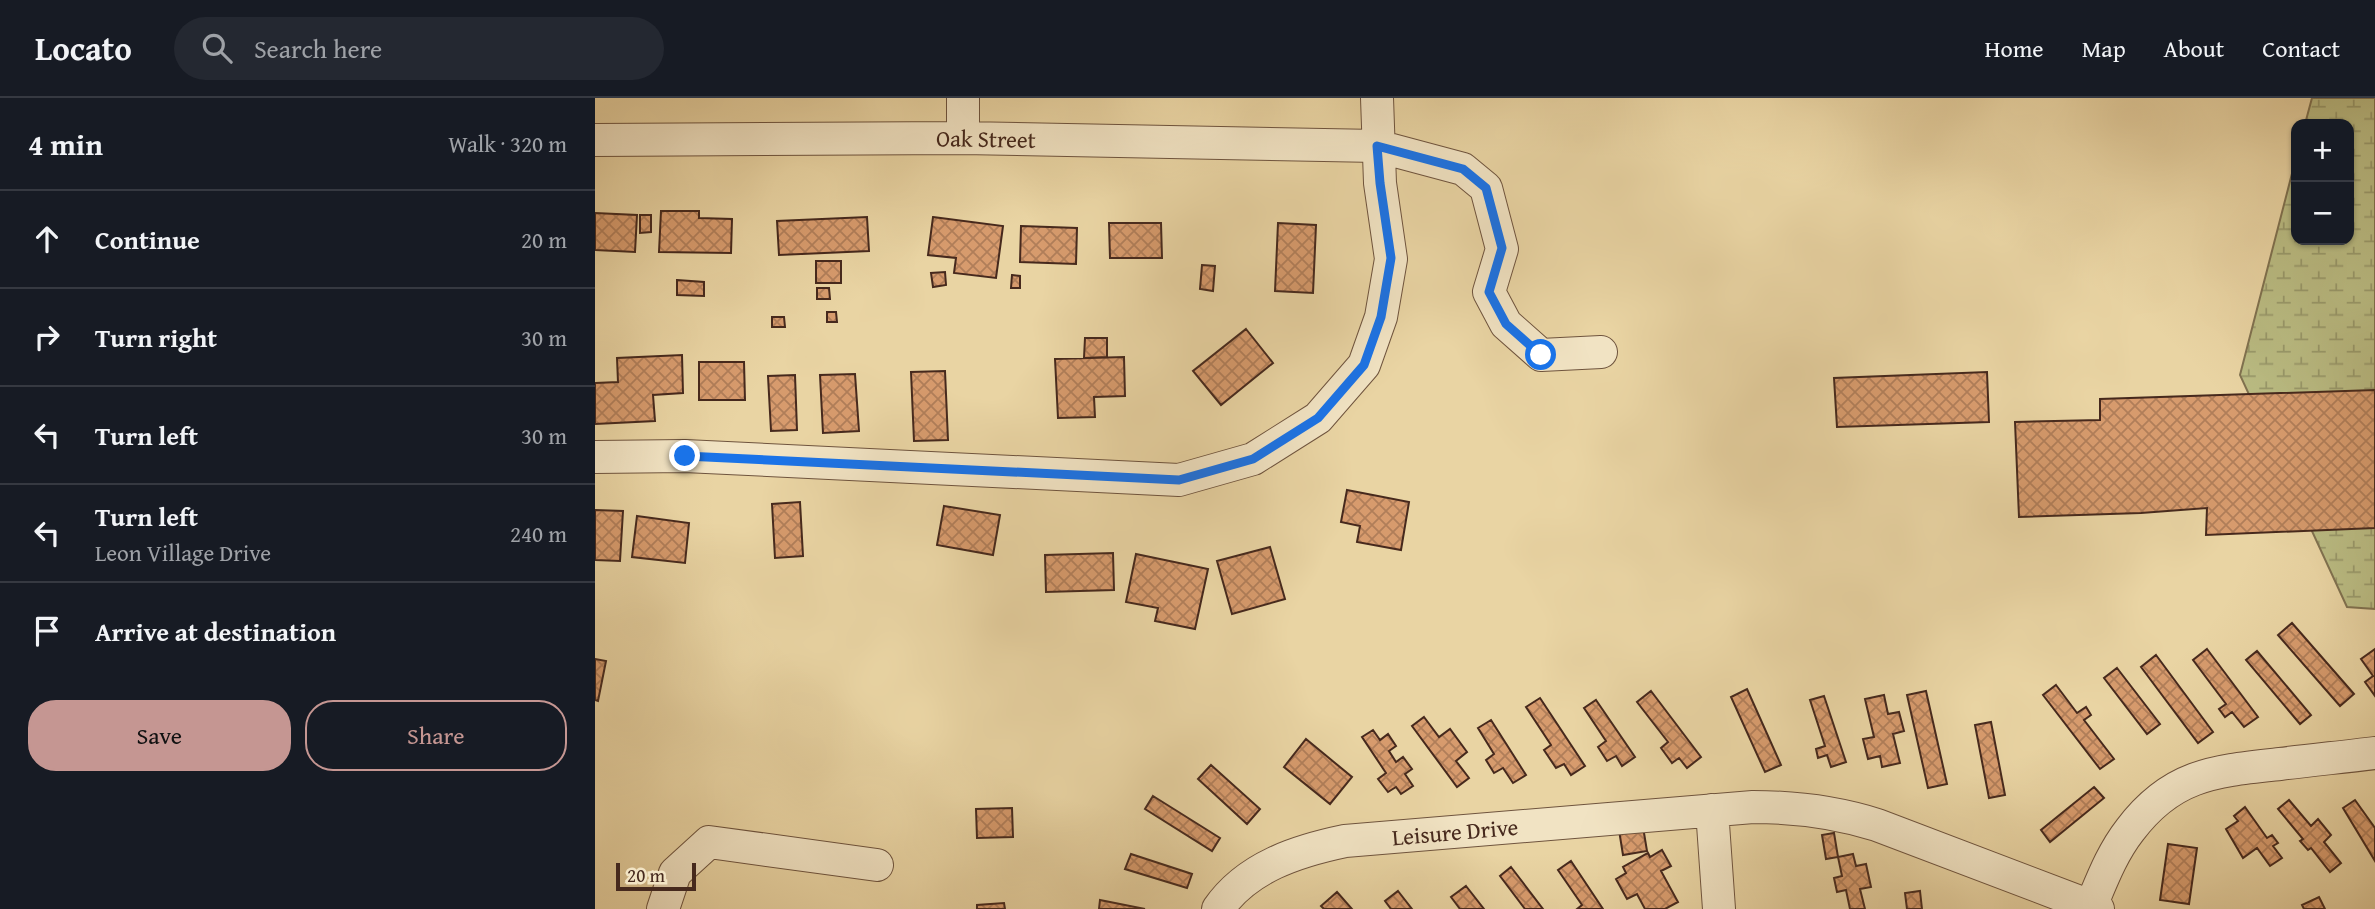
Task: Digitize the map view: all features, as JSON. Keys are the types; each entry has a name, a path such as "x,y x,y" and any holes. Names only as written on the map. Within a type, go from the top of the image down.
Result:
{"street":[{"path":"963,98 963,138"},
{"path":"595,457 685,456 1179,480 1253,459 1318,418 1364,365 1381,317 1391,258 1380,183 1377,98"},
{"name":"Oak Street","path":"595,140 963,138 1377,146 1463,169 1486,188 1502,248 1489,292 1506,324 1541,355 1601,352"},
{"path":"2094,907 2116,852 2129,831 2160,798 2179,785 2203,775 2227,770 2375,753"},
{"name":"Leisure Drive","path":"1218,909 1241,884 1274,863 1295,854 1345,841 1712,810 1787,807 1848,816 1877,825 2094,907"},
{"path":"1712,810 1719,909"},
{"path":"663,909 675,873 709,842 877,865"}],"green space":[{"path":"2312,98 2375,98 2375,609 2347,607 2240,375 2291,177 2291,245 2354,245 2354,119 2306,119"}],"building":[{"path":"661,211 699,211 699,218 732,219 731,253 659,252"},
{"path":"595,213 637,215 635,252 595,250"},
{"path":"640,215 651,215 651,232 640,233"},
{"path":"867,217 869,251 779,255 777,221"},
{"path":"933,217 1003,226 996,278 954,273 956,258 928,255"},
{"path":"1109,223 1161,223 1162,258 1110,258"},
{"path":"1278,223 1316,225 1313,293 1275,291"},
{"path":"1021,226 1077,228 1076,264 1020,262"},
{"path":"816,261 841,261 841,283 816,283"},
{"path":"1202,265 1215,266 1213,291 1200,289"},
{"path":"945,272 946,285 933,287 931,273"},
{"path":"1012,275 1020,276 1020,288 1011,288"},
{"path":"677,280 704,282 704,296 677,295"},
{"path":"817,288 829,288 830,299 817,299"},
{"path":"827,312 836,312 837,322 827,322"},
{"path":"772,317 784,317 785,327 772,327"},
{"path":"1246,329 1273,363 1221,405 1193,371"},
{"path":"1085,338 1107,338 1107,357 1084,358"},
{"path":"682,355 683,393 653,395 655,421 595,424 595,383 618,382 617,358"},
{"path":"1124,357 1125,396 1094,397 1095,417 1058,418 1055,359"},
{"path":"699,362 744,362 745,400 699,400"},
{"path":"945,371 948,440 914,441 911,372"},
{"path":"1987,372 1989,422 1837,427 1834,378"},
{"path":"855,374 859,431 823,433 820,375"},
{"path":"795,375 797,430 771,431 768,376"},
{"path":"2375,390 2375,528 2206,535 2207,508 2019,517 2015,422 2100,420 2100,399"},
{"path":"1347,490 1409,502 1401,550 1357,542 1360,526 1341,522"},
{"path":"800,502 803,556 775,558 772,504"},
{"path":"944,506 1000,515 993,555 937,545"},
{"path":"595,510 623,511 620,561 595,560"},
{"path":"637,516 689,523 685,563 632,557"},
{"path":"1270,547 1285,599 1232,614 1217,561"},
{"path":"1113,553 1114,590 1046,592 1045,555"},
{"path":"1136,554 1208,569 1195,629 1155,621 1158,608 1126,602"},
{"path":"2292,623 2354,694 2340,706 2278,635"},
{"path":"2207,649 2258,717 2244,727 2232,712 2225,717 2219,709 2226,704 2193,660"},
{"path":"2375,649 2375,696 2365,682 2373,676 2361,659"},
{"path":"2257,651 2311,715 2300,724 2246,660"},
{"path":"2156,655 2213,732 2198,743 2141,667"},
{"path":"595,659 606,661 598,701 595,700"},
{"path":"2117,668 2160,724 2147,734 2104,678"},
{"path":"2056,685 2077,713 2086,707 2091,715 2084,720 2114,759 2100,769 2043,695"},
{"path":"1747,689 1781,765 1765,772 1731,697"},
{"path":"1651,691 1701,757 1687,768 1679,758 1672,763 1661,748 1668,742 1637,702"},
{"path":"1926,691 1947,784 1928,788 1907,695"},
{"path":"1884,695 1888,714 1899,712 1904,731 1893,734 1900,763 1882,767 1880,756 1868,759 1863,739 1874,737 1865,699"},
{"path":"1824,696 1846,762 1831,767 1827,755 1818,758 1816,749 1825,746 1810,700"},
{"path":"1540,698 1585,766 1571,775 1564,764 1556,768 1544,750 1551,745 1526,707"},
{"path":"1596,700 1635,757 1622,766 1616,756 1607,761 1598,747 1606,741 1584,708"},
{"path":"1424,717 1439,737 1450,729 1467,752 1456,761 1469,778 1457,787 1412,726"},
{"path":"1491,720 1526,775 1513,783 1503,768 1494,773 1486,760 1494,754 1478,728"},
{"path":"1991,722 2005,795 1989,798 1975,725"},
{"path":"1373,730 1380,740 1388,734 1396,746 1389,751 1396,762 1403,757 1412,769 1405,774 1413,786 1401,794 1396,787 1388,792 1378,779 1386,773 1362,737"},
{"path":"1306,739 1352,777 1330,804 1284,767"},
{"path":"1211,765 1260,809 1247,824 1198,779"},
{"path":"2094,787 2104,798 2050,842 2041,830"},
{"path":"1153,796 1220,838 1212,851 1145,809"},
{"path":"2289,800 2311,826 2318,819 2331,835 2324,842 2341,863 2330,872 2311,848 2308,850 2300,841 2303,839 2278,809"},
{"path":"2355,800 2375,828 2375,861 2343,808"},
{"path":"2245,807 2267,838 2272,835 2278,843 2273,846 2282,858 2270,866 2257,848 2243,858 2226,829 2238,821 2234,816"},
{"path":"1012,808 1013,837 977,838 976,809"},
{"path":"1643,827 1647,851 1623,855 1619,830"},
{"path":"1834,833 1838,857 1826,859 1822,835"},
{"path":"2168,844 2197,848 2189,904 2160,900"},
{"path":"1662,850 1671,866 1661,871 1678,902 1665,909 1645,909 1637,894 1627,899 1616,879 1626,873 1623,867 1648,853 1650,857"},
{"path":"1131,854 1192,874 1187,888 1125,869"},
{"path":"1853,854 1856,866 1866,864 1871,887 1860,889 1865,909 1850,909 1846,890 1837,892 1834,878 1842,876 1838,857"},
{"path":"1571,861 1603,909 1577,909 1582,905 1558,870"},
{"path":"1511,867 1543,909 1525,909 1500,876"},
{"path":"1466,886 1484,909 1460,909 1451,897"},
{"path":"1398,891 1412,909 1391,909 1385,901"},
{"path":"1920,891 1922,909 1907,909 1905,893"},
{"path":"1337,892 1352,909 1324,909 1321,906"},
{"path":"2319,897 2325,909 2304,909 2302,905"},
{"path":"1100,900 1145,909 1099,909"},
{"path":"1004,903 1005,909 977,909 977,905"}],"route":[{"path":"685,456 1179,480 1253,459 1318,418 1364,365 1381,317 1391,258 1377,146 1463,169 1486,188 1502,248 1489,292 1506,324 1541,355"}]}
